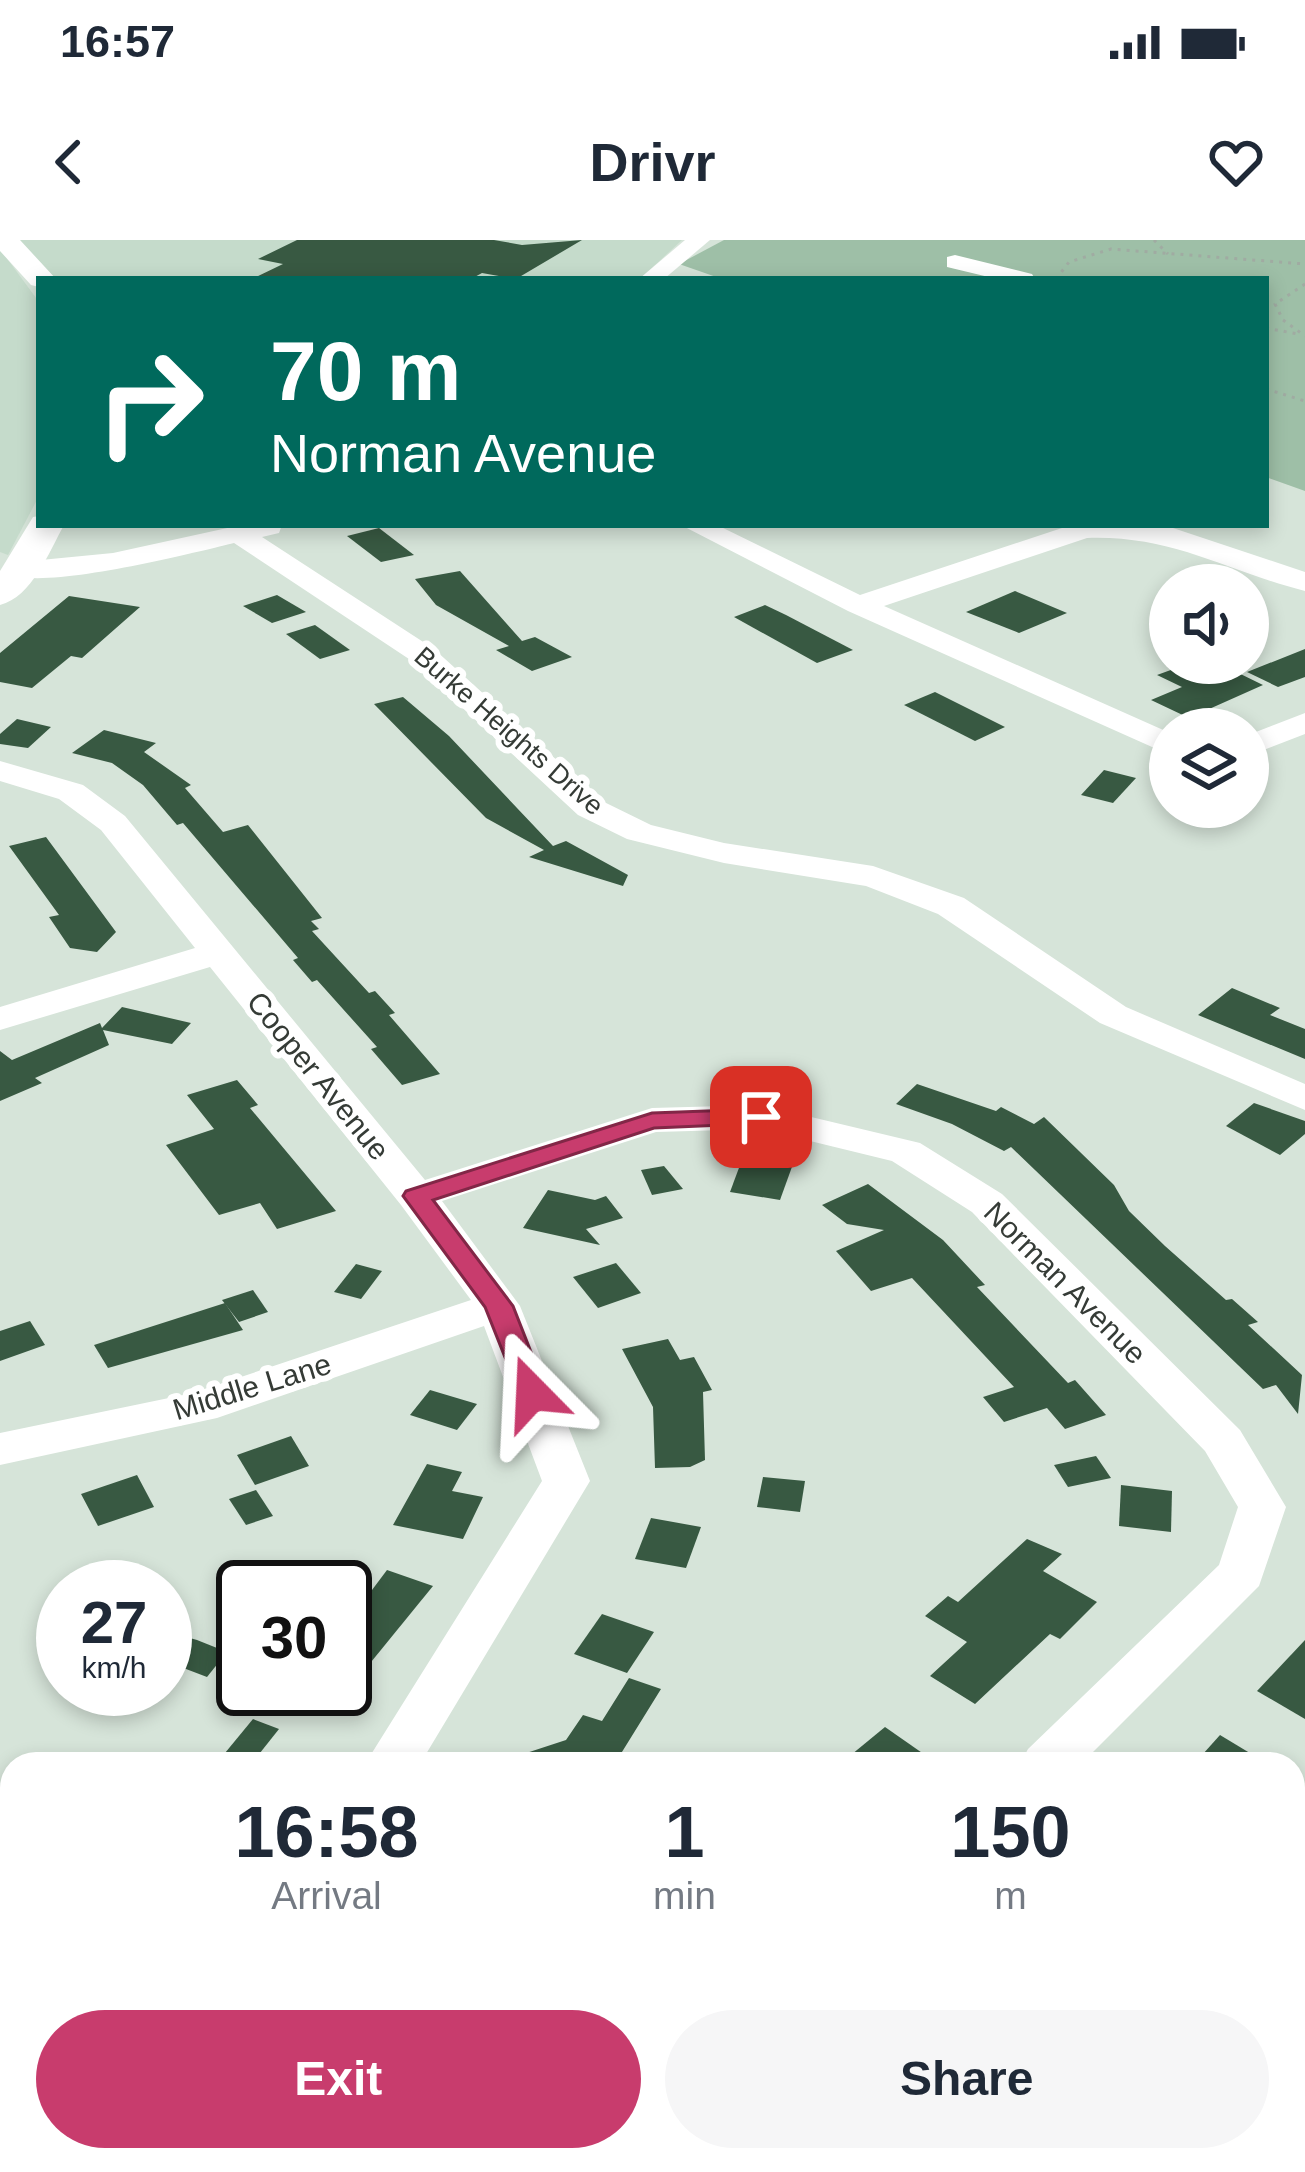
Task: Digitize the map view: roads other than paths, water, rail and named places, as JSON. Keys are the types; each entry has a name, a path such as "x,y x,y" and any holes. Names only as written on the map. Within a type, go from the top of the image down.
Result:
{"main road":[{"path":"5,240 38,276"},
{"path":"10,582 44,528"}],"street":[{"path":"654,276 700,240"},
{"path":"956,262 1012,276"},
{"path":"10,582 267,528"},
{"path":"701,528 1149,737"},
{"path":"858,605 1084,530 1103,528"},
{"path":"1122,528 1180,534 1305,582"},
{"name":"Burke Heights Drive","path":"242,536 423,656 590,808 639,832 703,848 873,877 951,906 1113,1015 1305,1098"},
{"path":"1269,738 1305,723"},
{"name":"Cooper Avenue","path":"0,771 71,792 113,824 416,1196 499,1306 566,1481 399,1752"},
{"path":"0,1019 217,953"},
{"name":"Norman Avenue","path":"416,1196 652,1120 761,1117 906,1152 987,1203 1223,1441 1262,1507 1241,1573 1059,1752"},
{"name":"Middle Lane","path":"0,1449 201,1407 499,1306"}]}
